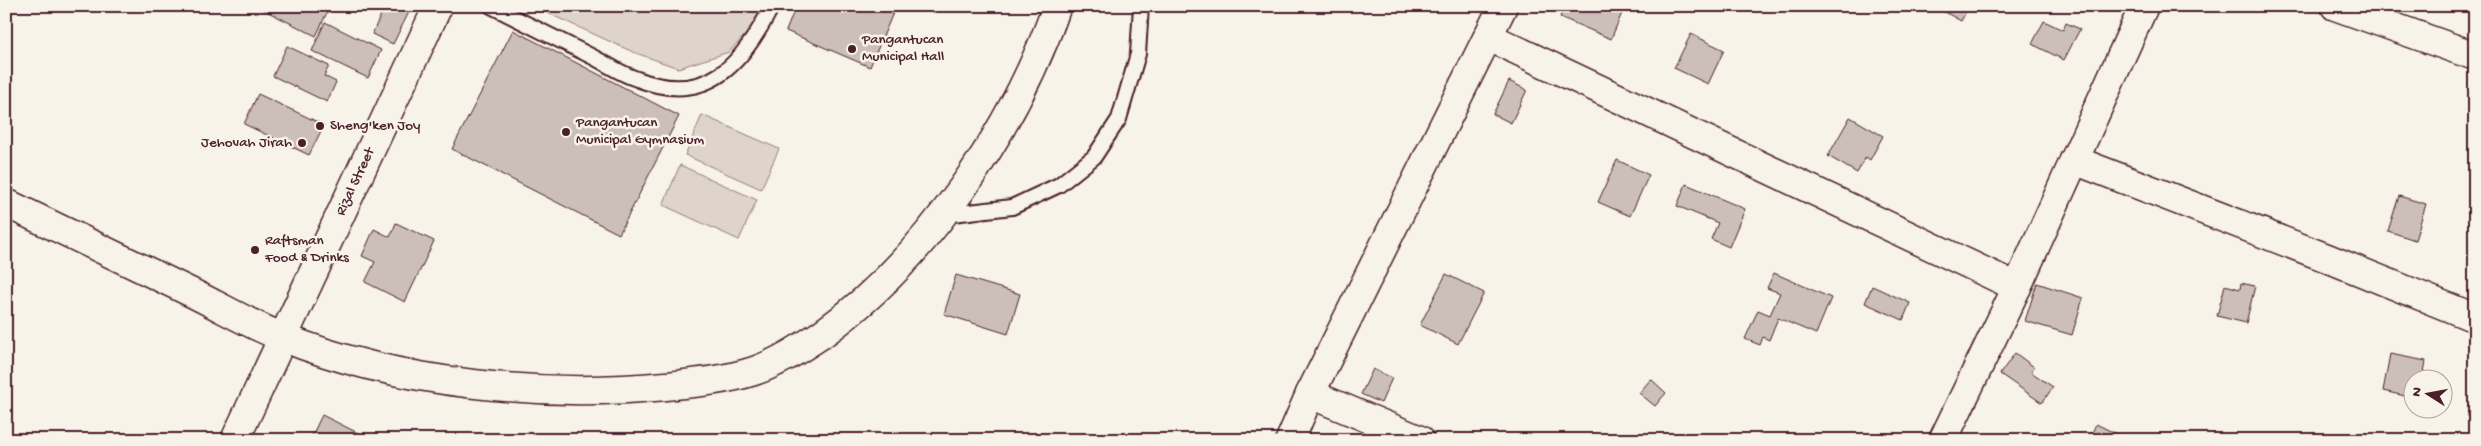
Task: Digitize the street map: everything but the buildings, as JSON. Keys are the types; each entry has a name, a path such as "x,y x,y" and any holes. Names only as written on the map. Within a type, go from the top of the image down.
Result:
{"street":[{"name":"Rizal Street","path":"235,440 438,6"},
{"path":"6,203 282,337 355,361 481,385 553,390 624,390 691,384 755,371 801,349 847,316 896,271 943,215 989,148 1022,86 1057,6"},
{"path":"1290,440 1310,394 1503,6"},
{"path":"1943,440 2017,287 2144,6"},
{"path":"2335,6 2475,56"},
{"path":"1489,37 2017,287"},
{"path":"2074,160 2475,318"},
{"path":"1310,394 1420,440"}],"lane":[{"path":"491,6 637,80 665,86 687,88 705,83 729,70 758,35 772,6"},
{"path":"943,215 1012,207 1059,186 1094,157 1119,120 1138,54 1141,6"}],"shaded area":[{"path":"532,6 769,6 765,14 729,52 678,68 633,52"},
{"path":"702,115 779,149 761,189 685,155"},
{"path":"680,165 757,200 739,240 663,205"}],"place":[{"name":"Pangantucan Municipal Hall","path":"852,49"},
{"name":"Sheng'ken Joy","path":"320,126"},
{"name":"Pangantucan Municipal Gymnasium","path":"566,132"},
{"name":"Jehovah Jirah","path":"302,143"},
{"name":"Raftsman Food & Drinks","path":"255,250"}]}
